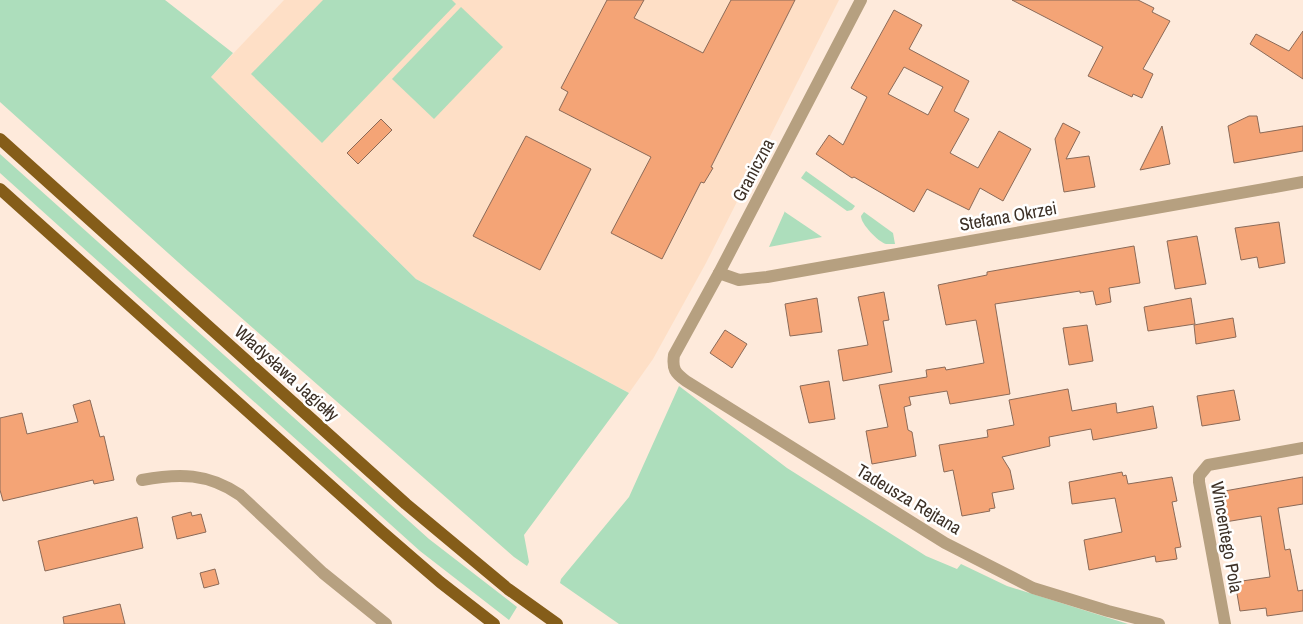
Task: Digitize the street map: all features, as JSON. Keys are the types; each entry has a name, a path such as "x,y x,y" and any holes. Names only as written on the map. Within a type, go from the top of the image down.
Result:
{"main road":[{"name":"Władysława Jagiełły","path":"0,139 406,504 508,589 557,624"},
{"path":"0,189 381,531 440,582 494,624"}],"street":[{"name":"Graniczna","path":"674,355 719,273 861,0"},
{"name":"Stefana Okrzei","path":"719,273 739,280 768,277 1303,182"},
{"name":"Tadeusza Rejtana","path":"674,355 672,366 675,372 686,381 945,543 1033,588 1108,611 1159,624"},
{"name":"Wincentego Pola","path":"1225,624 1199,476 1208,465 1303,448"},
{"path":"142,480 189,475 226,485 240,495 323,573 386,624"}],"shaded area":[{"path":"284,0 839,0 706,263 653,359 629,393 416,279 211,77"}],"green space":[{"path":"0,0 165,0 233,53 211,77 416,279 629,393 524,535 529,562 527,566 514,557 188,271 0,102"},
{"path":"323,0 452,0 456,4 322,143 251,74"},
{"path":"461,7 503,47 434,119 392,79"},
{"path":"0,154 429,539 517,607 509,620 420,551 0,173"},
{"path":"806,171 855,206 852,210 847,211 801,178"},
{"path":"785,212 822,237 769,247"},
{"path":"864,212 893,233 895,244 883,243 870,232 861,216"},
{"path":"679,386 787,468 926,556 957,569 961,564 1007,586 1128,624 619,624 560,583 561,579 629,497"}],"building":[{"path":"607,0 644,0 634,18 703,53 731,0 795,0 711,167 713,168 704,183 701,182 662,259 611,233 651,157 559,110 568,92 561,88"},
{"path":"1012,0 1138,0 1154,8 1152,12 1170,21 1143,69 1153,74 1142,98 1133,94 1132,97 1088,76 1103,47"},
{"path":"894,10 922,25 909,49 969,81 954,111 969,119 950,153 978,168 999,131 1031,149 1003,201 980,188 969,210 927,189 914,212 854,177 852,178 816,154 829,135 843,145 867,97 851,88","holes":["904,67 943,87 928,115 888,94"]},
{"path":"1303,31 1303,79 1250,44 1256,34 1289,51"},
{"path":"1249,116 1257,116 1260,133 1303,126 1303,151 1234,163 1228,126"},
{"path":"381,119 392,130 358,164 347,153"},
{"path":"1063,123 1080,132 1066,159 1089,156 1095,187 1064,192 1055,139"},
{"path":"1162,126 1170,164 1140,170"},
{"path":"526,136 591,169 540,270 473,236"},
{"path":"1279,222 1285,263 1259,268 1257,257 1241,260 1235,228"},
{"path":"1197,236 1206,284 1175,289 1167,241"},
{"path":"1134,246 1140,283 1109,288 1111,302 1096,305 1093,291 1080,293 1080,291 995,304 1010,394 950,404 947,391 909,397 911,405 904,407 908,430 912,432 916,456 872,464 866,431 888,427 879,385 927,377 926,370 945,367 946,370 984,363 976,320 946,325 938,285 987,275 987,272"},
{"path":"884,292 889,320 883,321 892,372 843,381 838,350 868,345 858,297"},
{"path":"817,298 822,332 790,336 785,304"},
{"path":"1191,298 1195,324 1148,331 1144,307"},
{"path":"1233,318 1236,337 1196,344 1194,325"},
{"path":"1087,325 1093,361 1069,365 1063,328"},
{"path":"725,330 747,344 732,368 710,353"},
{"path":"829,381 835,419 809,423 800,386"},
{"path":"1068,389 1072,411 1116,403 1117,413 1153,406 1157,428 1093,440 1091,429 1049,437 1050,446 1002,457 1010,470 1014,489 992,493 995,508 989,509 990,511 962,516 953,470 944,472 939,445 988,437 987,430 1014,425 1009,400"},
{"path":"1234,390 1240,420 1202,426 1197,396"},
{"path":"90,400 100,437 104,436 114,480 94,484 93,480 3,501 0,490 0,418 22,413 27,434 78,422 73,405"},
{"path":"1122,472 1123,476 1126,475 1128,484 1172,477 1177,501 1172,502 1181,547 1175,548 1177,559 1156,562 1155,556 1089,570 1084,540 1122,532 1115,498 1072,504 1069,482"},
{"path":"1303,477 1303,504 1278,508 1285,550 1290,549 1298,591 1303,590 1303,611 1267,616 1266,608 1240,611 1235,582 1270,577 1261,516 1225,522 1219,492"},
{"path":"191,512 192,516 201,514 206,532 177,539 172,517"},
{"path":"137,517 143,548 45,571 38,541"},
{"path":"215,569 219,584 204,588 200,573"},
{"path":"120,604 125,624 64,624 63,617"}]}
